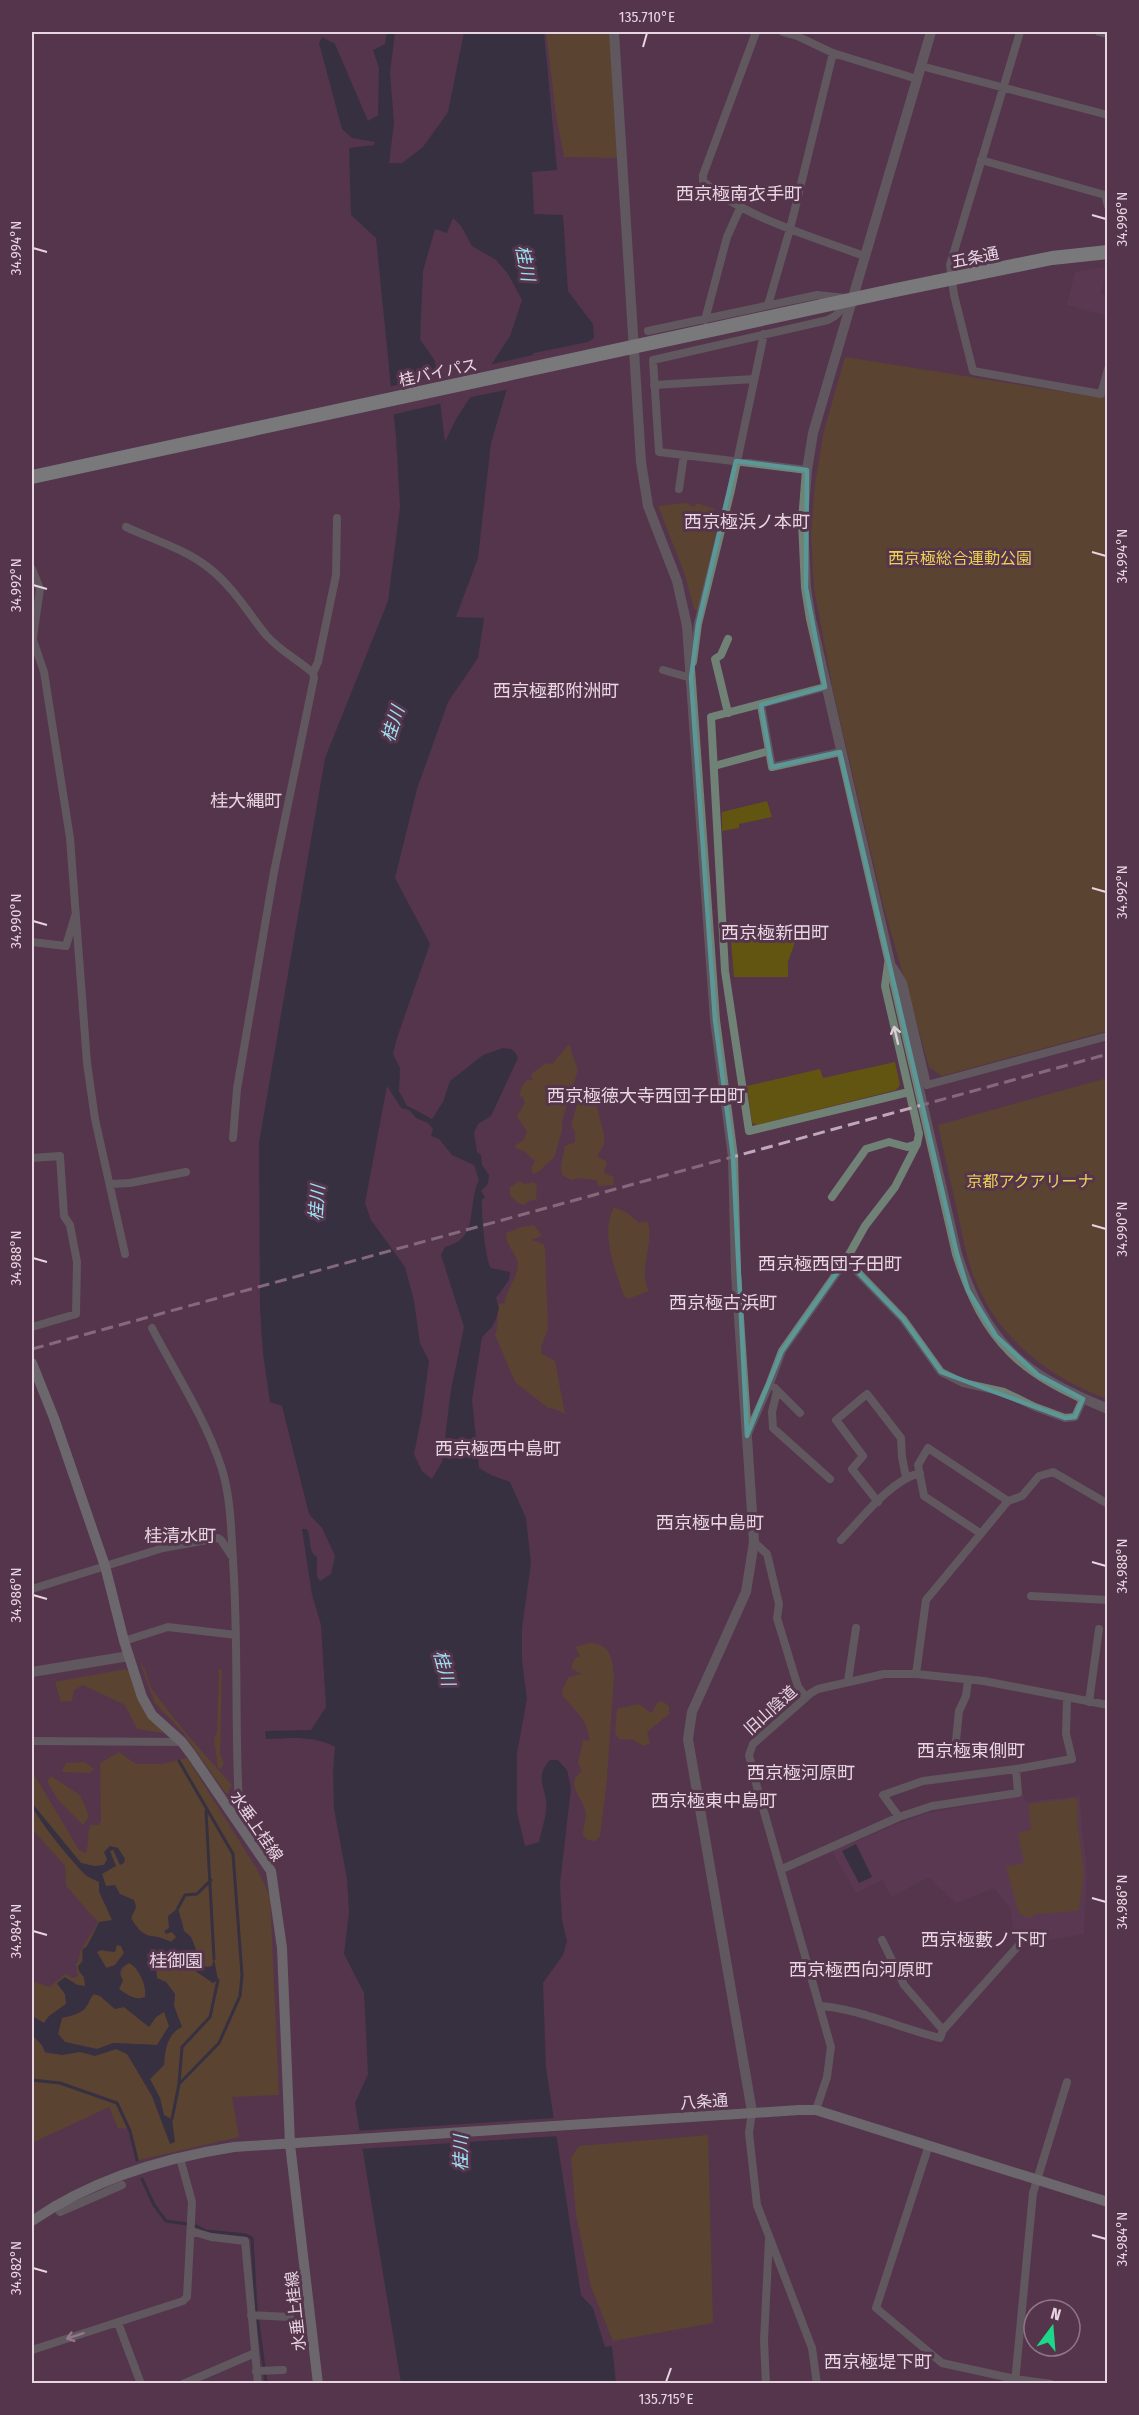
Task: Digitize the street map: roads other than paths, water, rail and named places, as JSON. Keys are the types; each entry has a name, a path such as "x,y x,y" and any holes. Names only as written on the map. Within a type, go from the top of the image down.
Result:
{"highway":[{"name":"五条通","path":"851,300 1052,258 1107,252"},
{"name":"桂バイパス","path":"32,477 851,300"}],"main road":[{"name":"水垂上桂線","path":"32,1363 34,1376 54,1418 105,1566 124,1641 142,1696 152,1715 182,1742 271,1871 282,1948 294,2144 318,2384"},
{"name":"八条通","path":"32,2221 55,2205 102,2183 180,2158 234,2148 816,2110 1107,2202"}],"street":[{"path":"614,32 628,348 644,485 648,506 677,581 687,626 715,1020 730,1118 734,1163 736,1273 754,1542 746,1592 692,1712 688,1739 747,2113 757,2205 812,2348 817,2384"},
{"path":"756,32 702,178 707,184 741,206 790,229 864,256"},
{"path":"783,32 797,36 832,53 917,80"},
{"path":"931,32 821,399 807,470 803,521 806,588 825,687 957,1254 968,1290 996,1336 1021,1362 1052,1384 1107,1409"},
{"path":"1020,32 950,268 974,371 1101,394 1107,369"},
{"path":"1099,32 1107,34"},
{"path":"768,305 790,229 832,53"},
{"path":"921,66 1107,115"},
{"path":"981,160 1105,195 1107,207"},
{"path":"705,320 727,237 741,206"},
{"path":"648,331 817,295 831,295 851,300"},
{"path":"807,470 659,452 654,358 828,320 851,300"},
{"path":"691,678 698,624 764,334"},
{"path":"654,385 754,379"},
{"path":"679,489 684,455"},
{"path":"233,1138 237,1089 272,883 314,678 313,673 318,662 336,575 337,518"},
{"path":"126,527 188,553 209,568 242,600 267,636 313,673"},
{"path":"32,569 39,581 40,589 34,612 32,642 44,672 70,838 87,1063 95,1119 125,1254"},
{"path":"728,639 721,655 715,659 728,713"},
{"path":"663,670 691,678"},
{"path":"825,687 711,717 725,971 749,1131 909,1092"},
{"path":"761,705 772,767 840,752"},
{"path":"714,766 770,751"},
{"path":"32,942 66,946 75,915"},
{"path":"747,1436 782,1351 846,1260 865,1226 895,1187 917,1144 919,1134 885,986 889,960"},
{"path":"889,960 903,983 927,1085 1107,1036"},
{"path":"832,1197 866,1149 890,1142 907,1147 917,1144"},
{"path":"32,1158 60,1156 64,1216 70,1225 77,1262 76,1314 32,1327"},
{"path":"111,1184 130,1183 186,1172"},
{"path":"846,1260 903,1319 941,1372 963,1383 1004,1392 1065,1418 1075,1417 1083,1399"},
{"path":"152,1328 196,1408 221,1468 229,1499 236,1635 240,1827"},
{"path":"770,1383 800,1413"},
{"path":"777,1390 772,1412 773,1428 830,1479"},
{"path":"878,1502 852,1469 863,1456 836,1420 867,1394 901,1438 906,1477"},
{"path":"980,1533 924,1496 918,1465 928,1448 1008,1501"},
{"path":"916,1674 926,1600 1008,1501 1022,1496 1039,1476 1053,1472 1107,1504"},
{"path":"841,1540 906,1477 920,1473"},
{"path":"32,1589 163,1548 218,1538 233,1558"},
{"path":"754,1542 768,1554 778,1604 777,1618 798,1687 806,1697"},
{"path":"1031,1596 1107,1600"},
{"path":"124,1641 168,1627 236,1635"},
{"path":"848,1681 856,1628"},
{"path":"1089,1702 1099,1629"},
{"path":"32,1672 129,1656"},
{"name":"旧山陰道","path":"816,2110 831,2062 831,2047 757,1787 749,1755 750,1748 806,1697 818,1689 884,1674 916,1674 968,1680 1107,1705"},
{"path":"956,1741 959,1711 966,1696 968,1680"},
{"path":"899,1817 883,1795 923,1781 1072,1759 1066,1734 1067,1698"},
{"path":"32,1741 182,1742"},
{"path":"782,1869 899,1817 932,1806 1018,1793 1016,1769"},
{"path":"882,1940 904,1985 943,2030"},
{"path":"820,2006 836,2007 910,2031 940,2038 943,2030 1019,1945"},
{"path":"1015,2381 1029,2227 1037,2179 1067,2082"},
{"path":"929,2145 876,2308 942,2363 1015,2381 1051,2384"},
{"path":"32,2350 183,2301 187,2296 192,2202 180,2158"},
{"path":"55,2205 60,2212 122,2185"},
{"path":"191,2231 211,2237 245,2241 258,2384"},
{"path":"766,2384 764,2341 769,2235"},
{"path":"251,2315 290,2317"},
{"path":"118,2323 141,2384"},
{"path":"183,2384 255,2353"},
{"path":"256,2371 283,2370"}],"water":[{"name":"桂川","path":"387,32 395,32 390,73 394,123 389,163 402,163 423,147 448,112 464,32 544,32 557,170 532,172 534,214 563,215 568,291 593,324 594,338 588,342 534,353 508,385 491,443 478,558 456,617 484,618 478,658 448,702 417,789 395,878 430,944 393,1054 400,1068 399,1091 407,1106 432,1119 443,1102 450,1081 483,1055 503,1048 511,1049 518,1058 491,1116 478,1124 474,1133 477,1152 481,1155 482,1165 489,1175 488,1184 481,1191 485,1197 482,1200 482,1214 489,1263 491,1268 510,1272 509,1280 496,1298 499,1308 496,1319 482,1337 472,1400 479,1468 510,1482 526,1518 531,1563 522,1628 522,1660 527,1699 517,1753 517,1812 525,1846 539,1842 546,1810 542,1773 550,1760 558,1760 567,1770 571,1788 560,1884 562,1920 567,1941 563,1955 543,1983 546,2068 581,2295 593,2308 605,2347 612,2346 616,2383 401,2383 355,2103 368,2074 364,1993 344,1954 349,1912 347,1879 334,1809 335,1747 310,1739 266,1739 265,1731 311,1730 326,1707 321,1625 312,1595 302,1529 307,1529 312,1551 317,1557 317,1576 320,1581 331,1574 335,1556 322,1528 309,1514 282,1406 270,1402 260,1310 259,1143 325,758 388,601 400,507 396,437 376,238 351,215 349,148 374,145 375,142 352,138 342,129 319,43 322,37 335,44 368,121 378,115 379,68 373,50 385,44","holes":["453,218 461,226 472,246 496,260 508,274 522,300 510,336 456,419 445,442 435,361 420,339 423,271 435,229 447,233","387,1086 401,1108 409,1110 416,1118 428,1123 433,1129 431,1136 439,1139 452,1155 474,1165 479,1180 468,1229 456,1243 445,1247 441,1255 464,1327 451,1390 442,1462 432,1479 422,1471 414,1454 429,1361 420,1343 414,1301 405,1267 371,1220 365,1203"]},
{"path":"32,1803 81,1863 104,1865 107,1859 104,1852 110,1846 118,1848 125,1859 124,1863 120,1865 113,1850 110,1851 116,1866 102,1874 106,1886 115,1885 120,1894 134,1900 136,1907 131,1918 141,1931 149,1936 171,1942 176,1937 172,1932 166,1934 164,1931 169,1928 168,1916 178,1908 184,1931 191,1937 196,1949 194,1952 198,1958 197,1965 212,1966 214,1959 218,1980 213,1983 187,1967 182,1960 166,1956 155,1960 157,1978 166,1982 175,1994 174,2006 182,2027 170,2038 164,2065 150,2079 160,2098 164,2115 172,2119 175,2142 170,2144 152,2096 127,2054 116,2049 95,2056 80,2052 62,2055 45,2052 42,2045 32,2035 32,2016 44,2023 49,2016 66,2004 65,1994 57,1983 65,1977 77,1985 85,1986 84,1977 78,1966 83,1961 82,1950 87,1946 99,1922 112,1920 99,1891 99,1882 87,1876 74,1863 34,1809","holes":["117,1945 121,1946 124,1953 115,1965 106,1968 97,1952 101,1950 115,1952","129,1963 133,1965 143,1983 145,1997 135,1998 119,1989 123,1981 120,1973 122,1967","94,1994 100,1996 115,2009 124,2007 149,2027 156,2017 164,2012 169,2026 157,2045 113,2043 97,2049 65,2042 58,2034 62,2018 86,2007"]},
{"path":"856,1844 872,1877 859,1883 842,1851"}],"waterway":[{"path":"172,2119 179,2084 219,2043 240,1996 242,1975 233,1854 179,1761"},
{"path":"206,1811 214,1959"},
{"path":"178,1908 185,1895 197,1894 211,1880"},
{"path":"179,2083 182,2047 210,2017 218,1980"},
{"path":"32,2080 60,2083 117,2103 130,2131 137,2160"},
{"path":"142,2179 154,2205 166,2221 187,2224"},
{"path":"196,2226 206,2231 246,2235 252,2238 256,2308 266,2382"}],"railway":[{"path":"32,1349 1108,1054"}],"district":[{"name":"西京極南衣手町","path":"739,194"},
{"name":"西京極浜ノ本町","path":"747,522"},
{"name":"西京極郡附洲町","path":"556,691"},
{"name":"桂大縄町","path":"246,801"},
{"name":"西京極新田町","path":"775,933"},
{"name":"西京極徳大寺西団子田町","path":"646,1096"},
{"name":"西京極西団子田町","path":"830,1264"},
{"name":"西京極古浜町","path":"723,1303"},
{"name":"西京極西中島町","path":"498,1449"},
{"name":"西京極中島町","path":"710,1523"},
{"name":"桂清水町","path":"180,1536"},
{"name":"西京極東側町","path":"971,1751"},
{"name":"西京極河原町","path":"801,1773"},
{"name":"西京極東中島町","path":"714,1801"},
{"name":"西京極藪ノ下町","path":"984,1940"},
{"name":"桂御園","path":"176,1961"},
{"name":"西京極西向河原町","path":"861,1970"},
{"name":"西京極堤下町","path":"878,2362"}],"park label":[{"name":"西京極総合運動公園","path":"960,558"},
{"name":"京都アクアリーナ","path":"1030,1181"}]}
